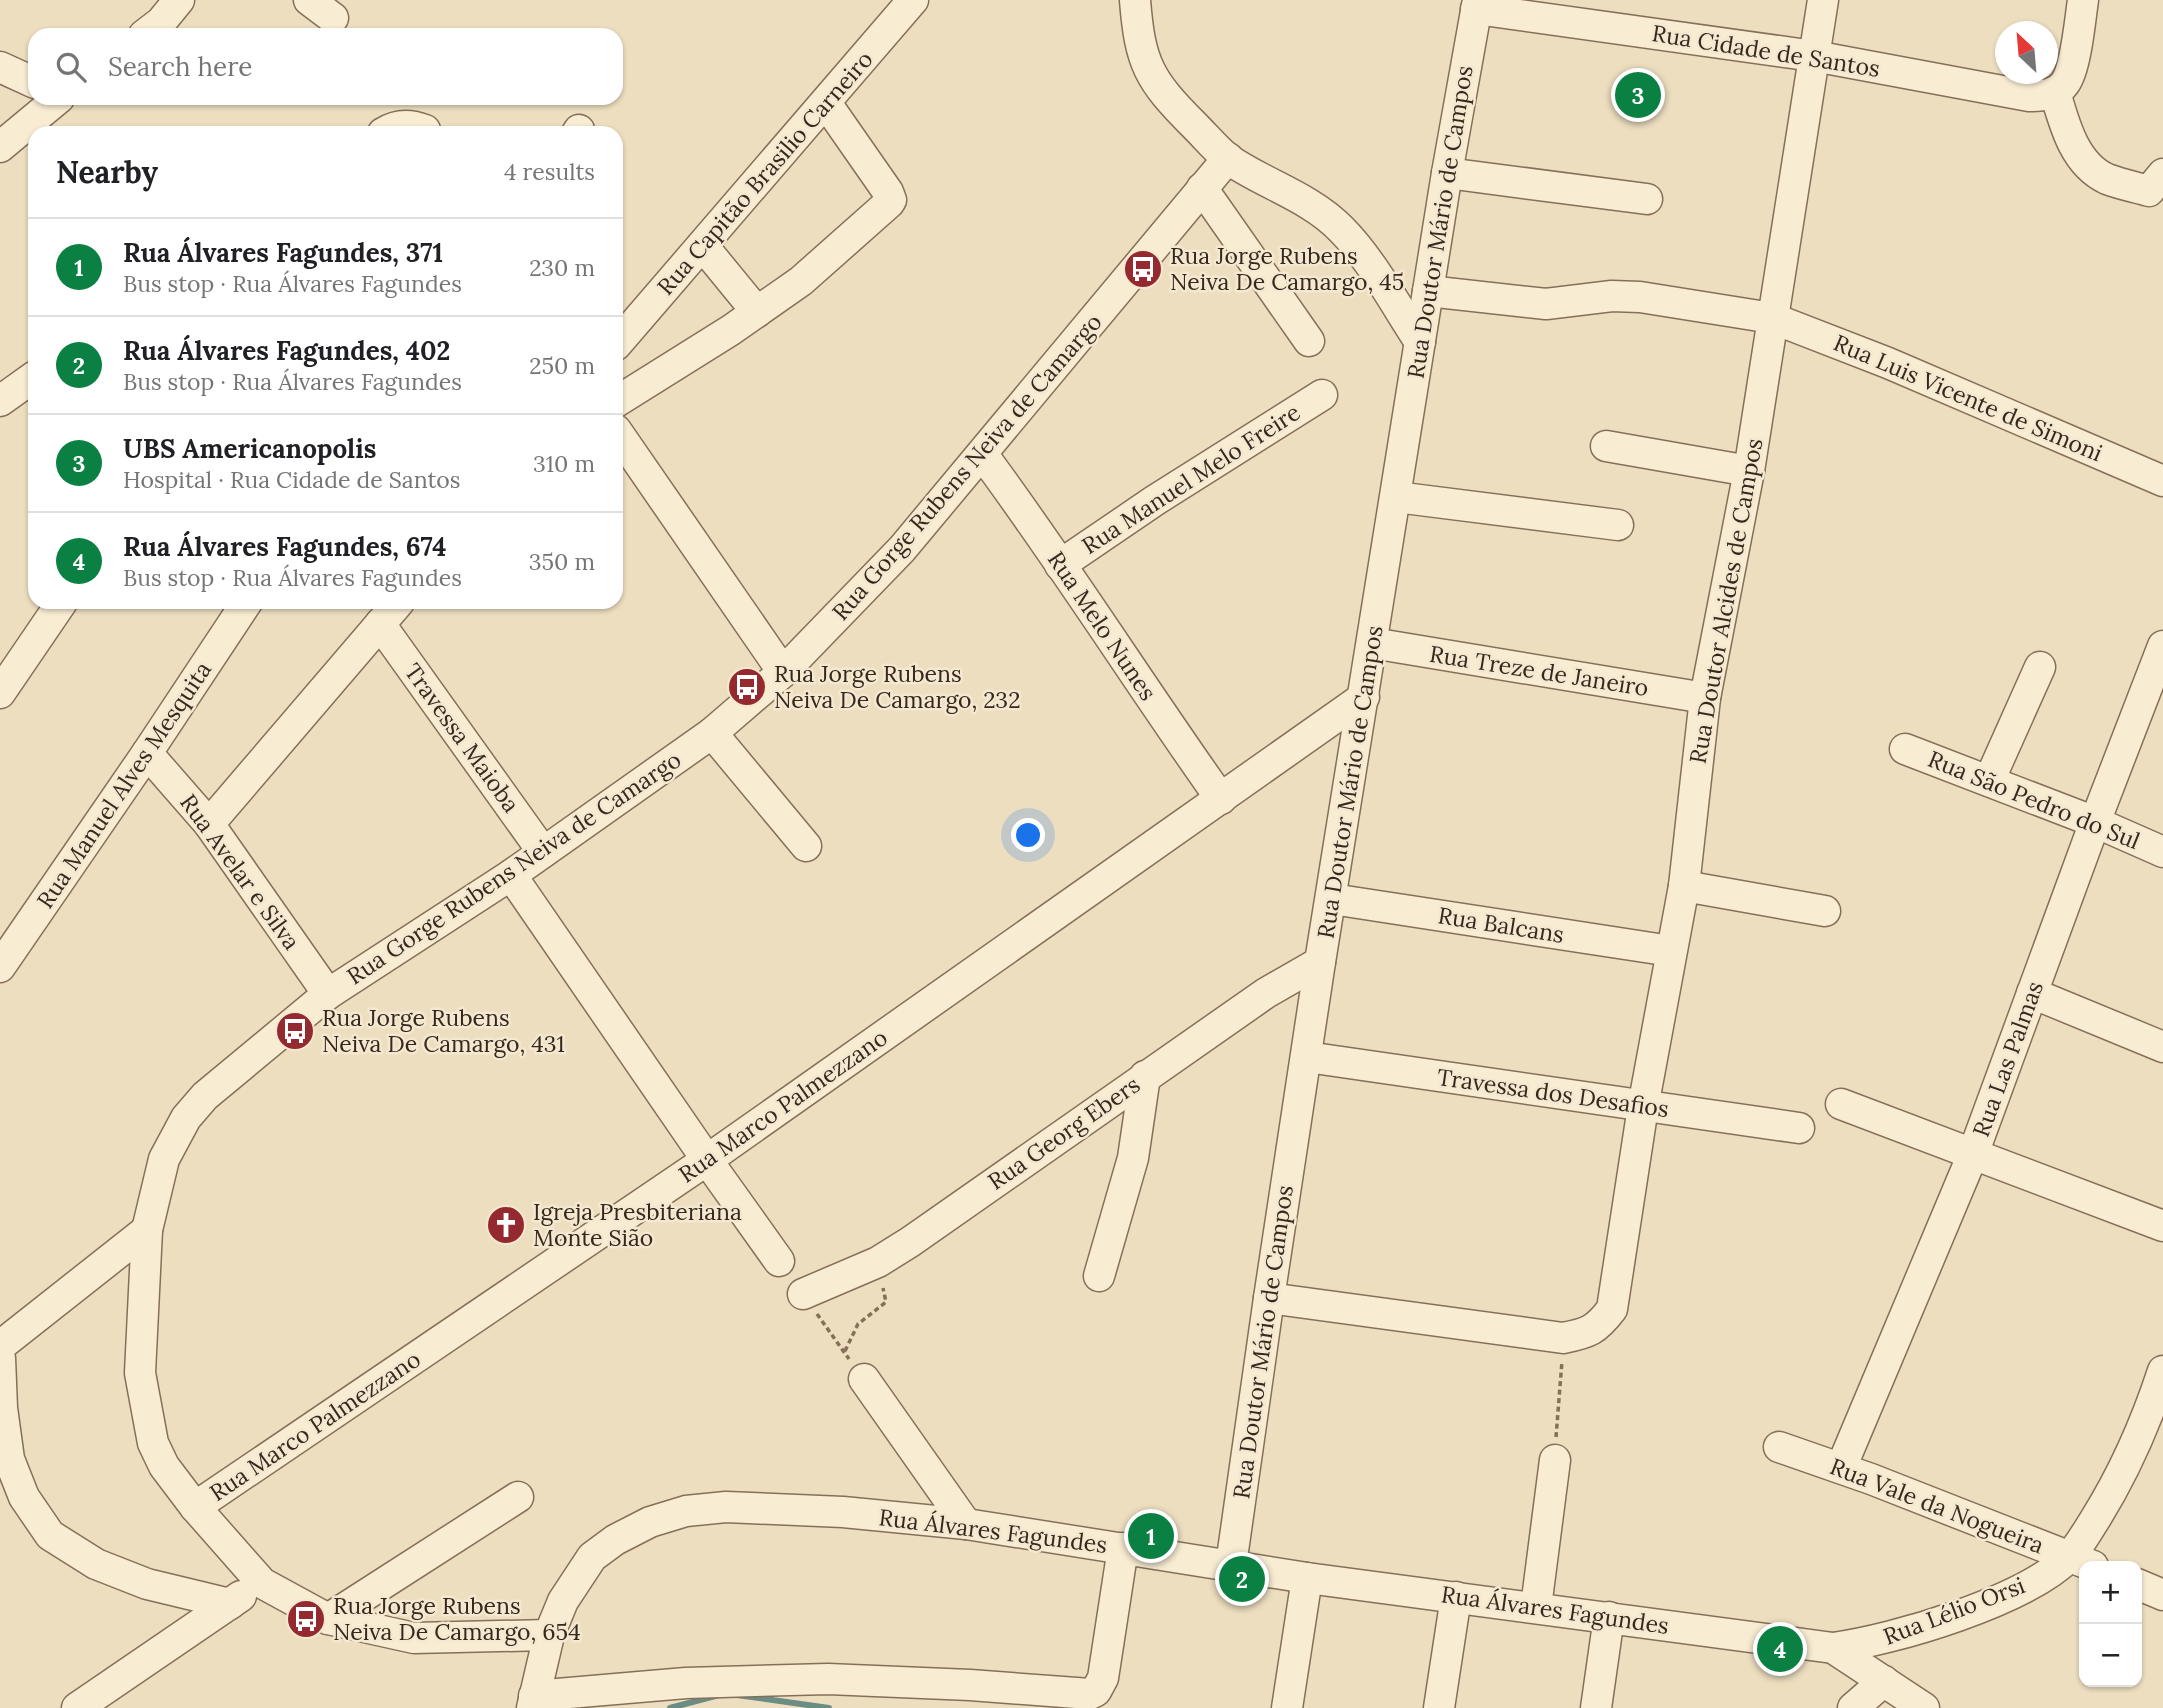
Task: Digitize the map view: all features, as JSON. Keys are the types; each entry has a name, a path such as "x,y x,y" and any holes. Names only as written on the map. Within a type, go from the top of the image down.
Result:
{"street":[{"path":"153,28 179,0"},
{"path":"1135,0 1138,35 1147,68 1166,97 1228,158 1316,208 1341,229 1362,255 1420,342"},
{"name":"Rua Doutor Alcides de Campos","path":"1269,1298 1563,1338 1586,1334 1600,1325 1612,1309 1643,1107 1684,886 1705,698 1749,471 1823,0"},
{"path":"2083,0 2071,72 2055,92 2073,145 2087,164 2105,178 2149,191 2163,174"},
{"name":"Rua Capitão Brasilio Carneiro","path":"623,337 826,103 910,1"},
{"name":"Rua Cidade de Santos","path":"1477,4 1814,56 2029,96 2043,96 2055,92"},
{"name":"Rua Doutor Mário de Campos","path":"1231,1565 1321,961 1447,173 1477,4"},
{"path":"0,67 28,80"},
{"path":"623,398 801,281 891,200 826,103"},
{"path":"0,147 51,105"},
{"name":"Rua Gorge Rubens Neiva de Camargo","path":"549,1635 414,1638 328,1619 262,1583 195,1507 164,1466 153,1443 140,1374 147,1230 164,1159 186,1118 222,1081 328,995 511,875 712,733 783,672 902,549 1228,158"},
{"path":"1447,173 1647,200"},
{"path":"1202,188 1309,341"},
{"path":"703,246 757,312"},
{"name":"Rua Luis Vicente de Simoni","path":"1428,291 1546,304 1612,296 1640,296 1772,318 1888,363 2163,481"},
{"path":"0,401 28,381"},
{"name":"Rua Manuel Melo Freire","path":"1060,565 1154,501 1322,395"},
{"path":"623,440 783,672"},
{"path":"1606,446 1749,471"},
{"name":"Rua Melo Nunes","path":"983,455 1221,799"},
{"path":"1396,497 1618,525"},
{"path":"0,693 57,609"},
{"name":"Rua Manuel Alves Mesquita","path":"0,967 242,609"},
{"path":"209,824 389,613"},
{"name":"Travessa Maioba","path":"389,613 543,852"},
{"name":"Rua Treze de Janeiro","path":"1372,643 1705,698"},
{"name":"Rua Las Palmas","path":"1841,1468 1973,1154 2163,646"},
{"path":"1989,781 2040,667"},
{"name":"Rua Marco Palmezzano","path":"195,1507 707,1160 1364,697"},
{"path":"712,733 806,846"},
{"name":"Rua São Pedro do Sul","path":"1905,749 2095,822 2163,852"},
{"name":"Rua Avelar e Silva","path":"147,752 209,824 328,995"},
{"path":"511,875 779,1261"},
{"path":"1684,886 1825,911"},
{"name":"Rua Balcans","path":"1332,899 1671,951"},
{"name":"Rua Georg Ebers","path":"803,1294 878,1262 910,1242 1266,993 1321,961"},
{"path":"2032,993 2163,1047"},
{"name":"Travessa dos Desafios","path":"1307,1057 1799,1128"},
{"path":"1099,1276 1133,1158 1145,1076"},
{"path":"1841,1104 2163,1226"},
{"path":"0,1346 147,1230"},
{"path":"0,1358 2,1408 9,1459 24,1497 50,1535 96,1564 148,1584 230,1604"},
{"name":"Rua Lélio Orsi","path":"2081,1561 2135,1444 2163,1371"},
{"path":"864,1379 966,1524"},
{"name":"Rua Vale da Nogueira","path":"1779,1447 1841,1468 2081,1561"},
{"path":"1536,1607 1555,1460"},
{"path":"328,1619 517,1497"},
{"name":"Rua Álvares Fagundes","path":"533,1702 549,1635 563,1601 592,1557 615,1540 650,1522 686,1511 726,1507 830,1512 966,1524 1307,1578 1833,1648 1924,1708"},
{"path":"533,1702 686,1684 828,1679 971,1685 1090,1694 1096,1690 1103,1678 1123,1548"},
{"name":"Rua Lélio Orsi","path":"1833,1648 1867,1643 1921,1628 1996,1600 2079,1562"},
{"path":"1287,1708 1307,1578"},
{"path":"77,1708 262,1583"},
{"path":"2142,1586 2163,1595"},
{"path":"1439,1708 1456,1597"},
{"path":"1596,1708 1609,1618"},
{"path":"1853,1708 1884,1681"}],"path":[{"path":"844,1352 858,1324 886,1302 878,1262"},
{"path":"803,1294 864,1379"},
{"path":"1555,1460 1563,1338"}],"waterway":[{"path":"670,1708 719,1695"},
{"path":"737,1695 829,1708"}],"place":[{"name":"UBS Americanopolis","path":"1638,95"},
{"name":"Rua Jorge Rubens Neiva De Camargo, 45","path":"1143,269"},
{"name":"Rua Jorge Rubens Neiva De Camargo, 232","path":"747,687"},
{"name":"Rua Jorge Rubens Neiva De Camargo, 431","path":"295,1031"},
{"name":"Igreja Presbiteriana Monte Sião","path":"506,1225"},
{"name":"Rua Álvares Fagundes, 371","path":"1151,1536"},
{"name":"Rua Álvares Fagundes, 402","path":"1242,1579"},
{"name":"Rua Jorge Rubens Neiva De Camargo, 654","path":"306,1619"},
{"name":"Rua Álvares Fagundes, 674","path":"1780,1649"}]}
